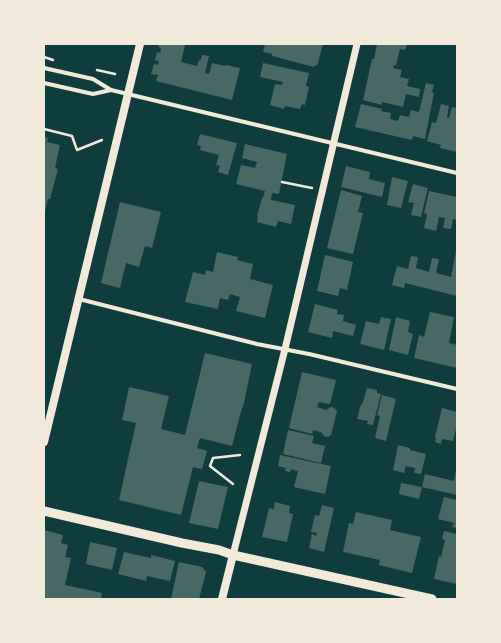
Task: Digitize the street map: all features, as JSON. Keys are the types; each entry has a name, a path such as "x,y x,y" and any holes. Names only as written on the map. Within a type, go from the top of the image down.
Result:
{"main road":[{"path":"44,442 140,44"},
{"path":"44,511 432,599"},
{"path":"222,599 233,554"}],"street":[{"path":"233,554 357,44"},
{"path":"44,68 93,79 111,90 457,172"},
{"path":"44,83 93,94 111,90"},
{"path":"79,299 257,344 310,354 457,389"}],"path":[{"path":"44,129 72,136 77,150 102,140"},
{"path":"282,182 322,190"},
{"path":"233,484 210,466 213,458 240,455"}],"building":[{"path":"159,44 185,45 181,62 197,66 202,55 209,56 205,73 209,74 212,63 240,68 232,100 156,81 158,75 151,74 154,64 158,65 159,61 155,60 157,52 160,53 161,48 158,47"},
{"path":"265,44 323,44 317,66 315,65 314,67 272,56 272,54 263,52"},
{"path":"377,44 407,44 405,50 400,49 396,65 394,65 393,68 402,70 400,77 409,79 407,86 420,89 419,97 406,94 403,107 382,102 382,105 363,100 372,59 374,59"},
{"path":"263,63 309,73 306,86 309,87 305,105 302,104 300,109 285,106 284,109 270,105 275,84 282,85 283,82 260,77"},
{"path":"426,83 434,85 432,92 434,93 425,139 413,136 412,140 355,127 361,104 382,109 381,111 391,113 390,119 398,121 400,115 409,117 411,110 419,112"},
{"path":"441,104 449,106 448,118 452,107 457,108 457,152 440,148 441,145 427,141 432,122 436,123"},
{"path":"200,134 237,143 228,175 218,172 220,166 216,165 219,155 200,150 201,146 197,145"},
{"path":"44,137 48,138 47,142 60,145 55,168 58,169 50,199 48,199 45,211"},
{"path":"245,144 287,154 279,194 272,193 271,200 295,205 291,224 278,221 276,227 257,222 257,216 265,191 236,184 241,165 255,168 257,162 242,158"},
{"path":"346,166 370,172 369,179 385,183 382,197 341,187"},
{"path":"392,177 408,181 401,208 387,205"},
{"path":"413,184 428,188 421,217 411,215 414,203 408,202"},
{"path":"341,190 362,196 358,212 363,213 353,254 327,248"},
{"path":"429,191 457,197 457,220 453,219 451,229 443,228 445,218 439,217 436,231 424,228 427,214 424,213"},
{"path":"120,202 161,212 152,248 145,246 139,267 126,263 120,288 101,283"},
{"path":"456,251 457,296 405,283 404,288 392,285 397,266 408,269 411,256 418,257 416,268 429,272 432,258 439,259 436,273 451,277"},
{"path":"217,252 238,257 237,260 253,264 250,279 273,285 265,318 236,311 240,297 230,294 228,300 220,298 218,309 185,302 193,272 205,275 206,270 213,272"},
{"path":"325,255 353,262 347,290 340,288 338,296 317,291"},
{"path":"315,304 338,310 337,314 344,315 343,321 356,325 353,336 333,331 332,338 308,332"},
{"path":"430,312 454,317 449,343 457,345 457,368 414,358 419,335 424,337"},
{"path":"381,317 391,319 384,350 360,344 366,321 379,324"},
{"path":"396,317 410,321 408,332 413,334 408,355 389,350"},
{"path":"205,353 252,364 244,403 232,446 200,438 197,448 207,451 202,469 193,467 181,515 119,500 136,423 122,420 129,387 169,396 161,429 185,435"},
{"path":"302,372 336,380 330,404 319,402 317,407 326,410 331,407 337,411 331,435 328,437 324,436 321,432 313,430 312,434 289,428"},
{"path":"367,388 377,390 377,393 381,394 373,425 367,424 368,421 357,419"},
{"path":"382,395 396,399 386,441 375,438 380,416 377,415"},
{"path":"442,408 457,412 457,425 453,441 442,439 441,444 435,442 435,437"},
{"path":"288,430 314,436 312,443 325,446 321,463 283,454"},
{"path":"398,445 426,454 421,474 414,473 415,468 406,466 404,473 393,470"},
{"path":"280,455 331,466 325,494 294,487 298,471 291,469 290,472 285,471 286,468 278,466"},
{"path":"456,470 457,495 422,487 425,474 454,481"},
{"path":"199,481 228,487 218,529 189,523"},
{"path":"401,483 422,487 419,499 399,494"},
{"path":"444,497 457,500 457,528 452,527 454,523 438,519"},
{"path":"275,502 290,506 289,513 293,514 287,542 262,537 269,508 274,509"},
{"path":"322,505 334,508 324,552 309,548 312,534 316,536 317,533 311,532 315,515 319,516"},
{"path":"356,512 392,520 390,530 421,537 412,573 379,565 380,560 343,552 349,523 353,524"},
{"path":"44,530 63,535 61,543 68,545 65,557 71,558 65,585 102,593 101,599 44,599"},
{"path":"444,531 457,534 457,584 434,579 439,556 441,557 445,540 442,539"},
{"path":"90,542 117,548 112,570 86,564"},
{"path":"124,552 151,558 151,555 175,561 170,581 147,576 146,581 118,574"},
{"path":"179,562 202,567 206,572 199,599 171,599"}]}
